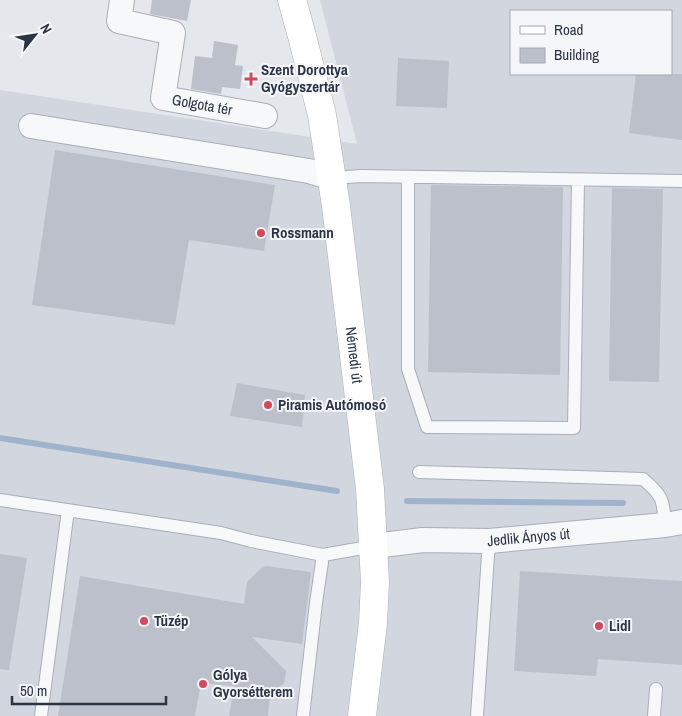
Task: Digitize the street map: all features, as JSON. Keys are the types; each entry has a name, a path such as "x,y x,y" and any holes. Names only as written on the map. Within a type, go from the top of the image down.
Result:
{"main road":[{"name":"Némedi út","path":"292,0 322,116 332,178 370,489 375,582 373,623 362,716"}],"street":[{"name":"Golgota tér","path":"122,0 119,21 174,34 163,98 265,116"},
{"path":"31,126 309,172 332,178"},
{"name":"Jedlik Ányos út","path":"374,546 423,540 489,541 674,523"}],"lane":[{"path":"332,178 361,176 682,181"},
{"path":"408,177 408,368 428,427 574,428 578,180"},
{"path":"419,472 643,478 656,490 674,523"},
{"path":"0,500 221,533 323,555 374,546"},
{"path":"41,716 68,510"},
{"path":"477,716 489,541"},
{"path":"303,716 323,555"},
{"path":"654,716 656,689"}],"shaded area":[{"path":"320,0 682,0 682,716 0,716 0,90 357,144"}],"building":[{"path":"152,0 191,0 187,21 150,14"},
{"path":"214,41 238,45 235,65 243,66 240,89 222,87 221,94 191,89 195,56 212,58"},
{"path":"398,58 449,61 447,108 396,106"},
{"path":"682,74 682,140 629,133 636,75"},
{"path":"55,150 275,185 264,251 189,240 175,325 32,305"},
{"path":"431,185 563,187 560,375 428,372"},
{"path":"612,188 663,189 659,382 609,381"},
{"name":"Piramis Autómosó","path":"237,383 305,395 302,427 230,416"},
{"path":"0,554 27,558 9,670 0,669"},
{"path":"266,566 311,572 302,644 252,637 286,671 284,684 270,693 268,716 229,716 234,686 201,683 195,716 58,716 80,576 244,604 247,582 260,569"},
{"name":"Lidl","path":"520,571 682,581 682,665 598,659 596,676 514,671"}],"waterway":[{"path":"0,438 337,491"},
{"path":"407,501 623,503"}],"place":[{"name":"Szent Dorottya Gyógyszertár","path":"251,79"},
{"name":"Rossmann","path":"261,233"},
{"name":"Piramis Autómosó","path":"268,405"},
{"name":"Tüzép","path":"144,621"},
{"name":"Lidl","path":"599,626"},
{"name":"Gólya Gyorsétterem","path":"203,684"}]}
